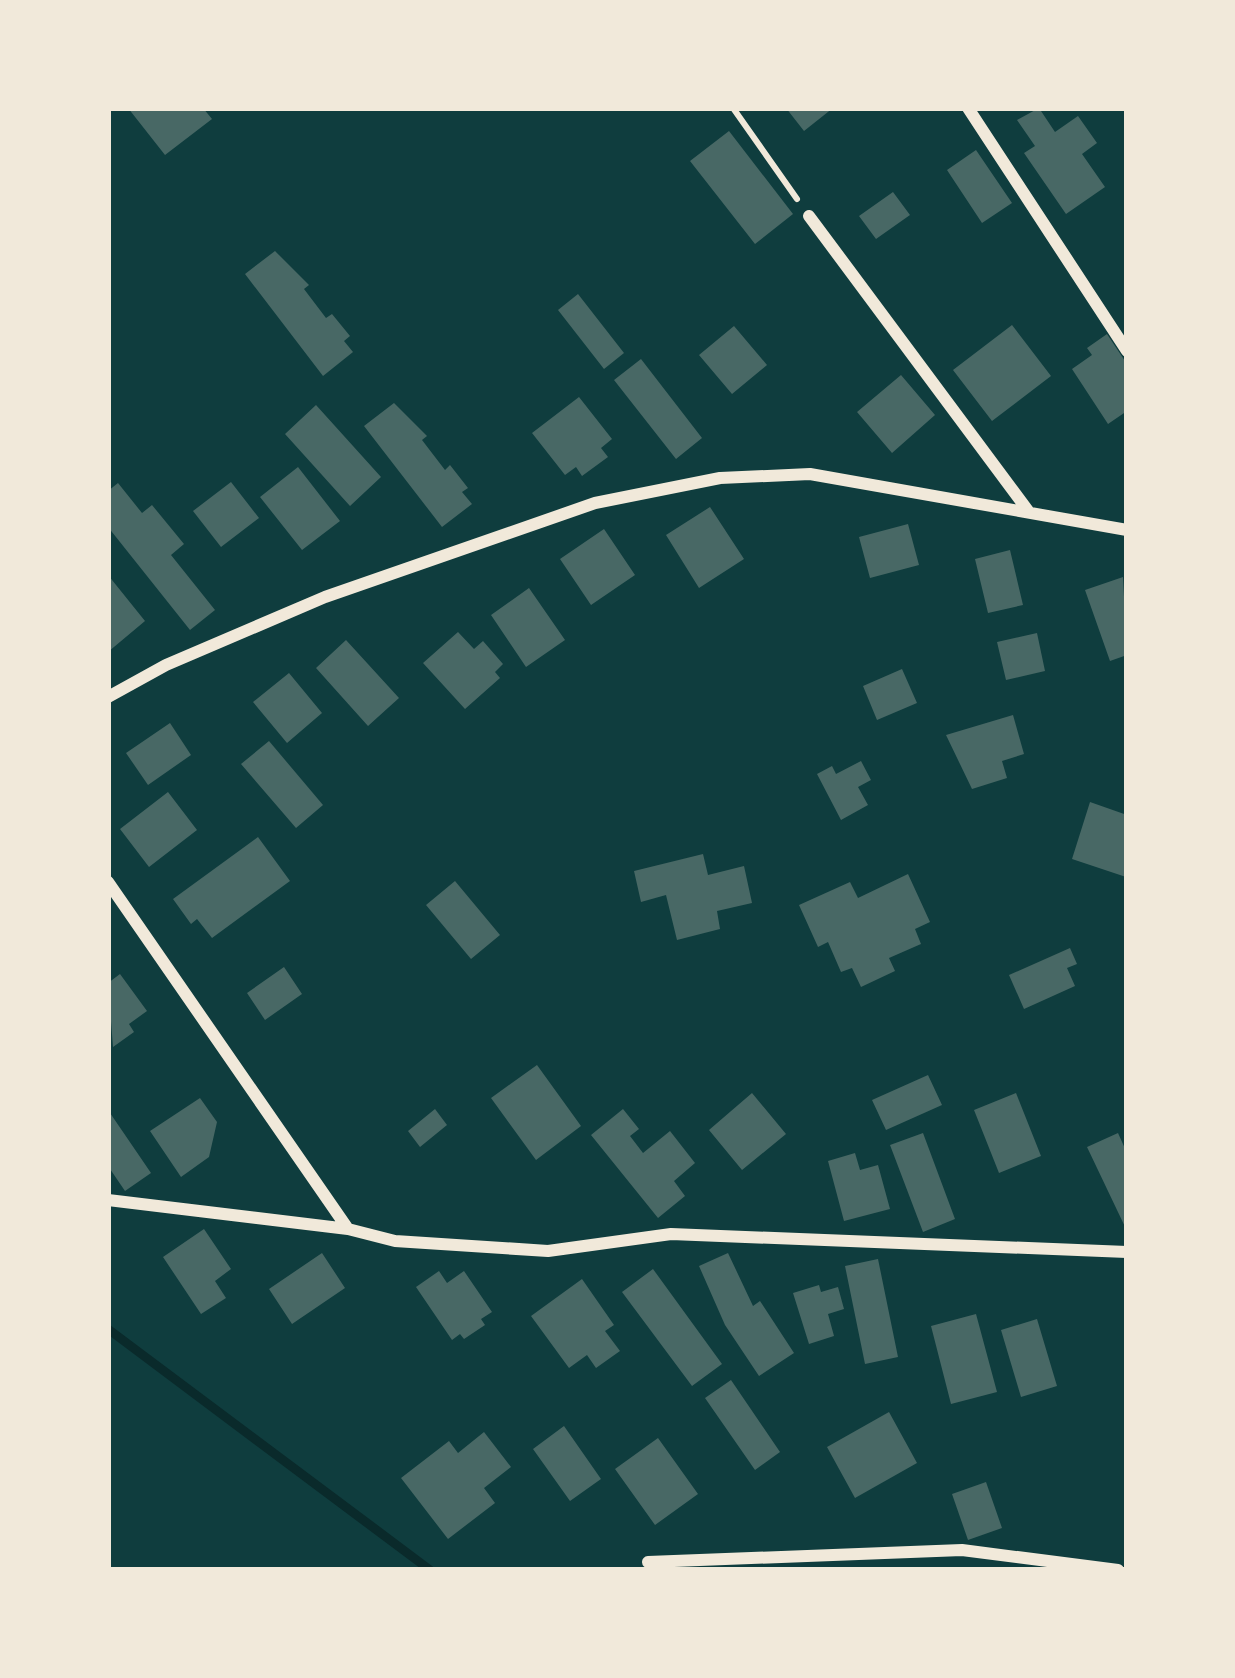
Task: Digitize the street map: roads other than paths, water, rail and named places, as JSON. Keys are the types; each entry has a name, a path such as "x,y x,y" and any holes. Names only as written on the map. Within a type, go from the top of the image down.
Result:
{"street":[{"path":"968,108 1127,351"},
{"path":"809,216 1030,512"},
{"path":"108,698 166,665 326,597 596,503 658,488 761,473 810,474 1127,530"},
{"path":"108,882 348,1229"},
{"path":"108,1200 348,1229 395,1240 548,1251 670,1234 1127,1252"},
{"path":"648,1562 962,1550 1118,1570"}],"waterway":[{"path":"108,1329 430,1570"}]}
